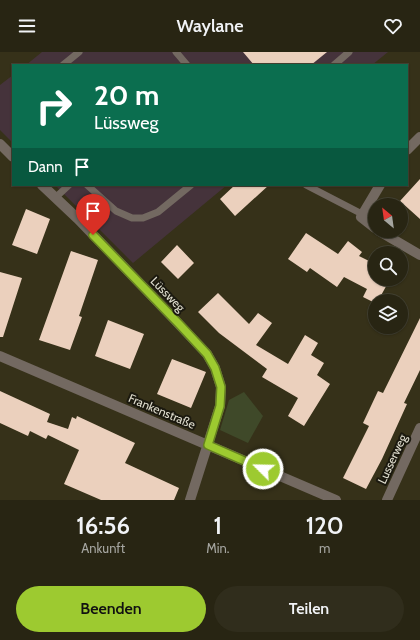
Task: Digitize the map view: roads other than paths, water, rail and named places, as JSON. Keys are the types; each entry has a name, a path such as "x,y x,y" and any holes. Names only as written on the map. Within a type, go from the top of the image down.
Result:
{"street":[{"path":"408,149 420,137"},
{"path":"0,144 12,156"},
{"name":"Lüssweg","path":"43,186 78,219 180,325 207,354 215,368 221,387 220,406 190,500"},
{"path":"368,221 362,215 379,186"},
{"path":"390,238 420,256"},
{"name":"Frankenstraße","path":"0,356 336,500"},
{"name":"Lusserweg","path":"387,500 420,428"}],"lane":[{"path":"64,64 79,52"},
{"path":"176,52 186,64"},
{"path":"335,64 349,52"},
{"path":"55,198 68,186"},
{"path":"88,186 116,211 132,218 143,218 158,212 191,186"},
{"path":"308,186 362,215"}]}
